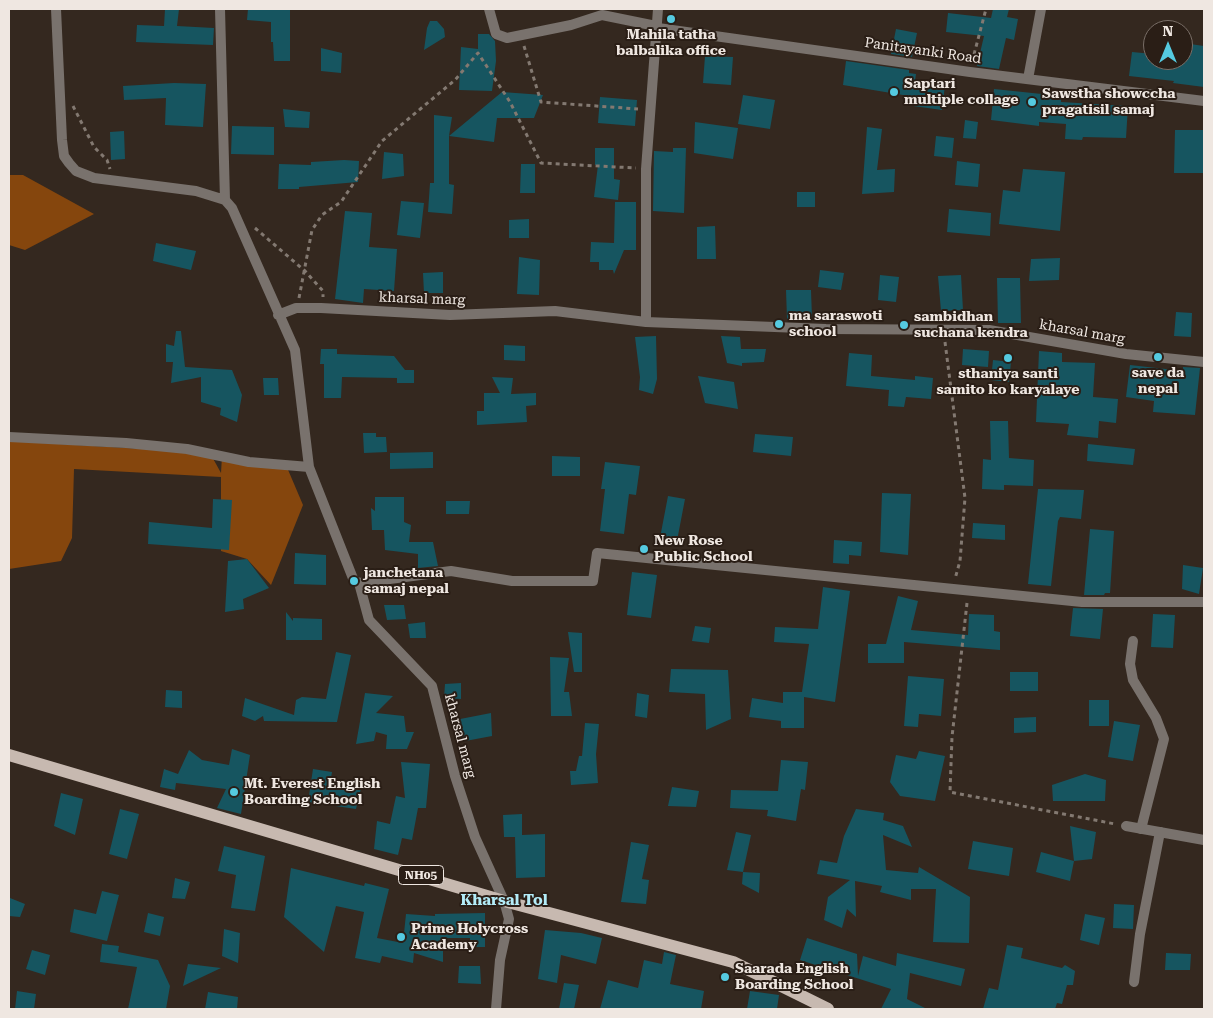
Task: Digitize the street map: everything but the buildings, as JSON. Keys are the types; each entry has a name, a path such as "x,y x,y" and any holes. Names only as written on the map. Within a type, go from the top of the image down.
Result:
{"main road":[{"name":"NH05","path":"9,755 504,901 733,962 828,1009"}],"street":[{"path":"56,9 64,156 76,171 84,175 196,191 225,200 232,208 278,315"},
{"path":"220,9 225,200"},
{"name":"Panitayanki Road","path":"489,9 496,34 507,38 571,25 602,15 657,27 970,72 1204,101"},
{"path":"646,322 646,169 658,9"},
{"path":"1028,79 1041,9"},
{"name":"kharsal marg","path":"496,1009 500,960 509,919 504,901 475,837 456,776 432,686 369,620 359,582 354,581 309,467 295,350 278,315 296,308 450,316 555,311 646,322 826,328 989,330 1126,354 1204,362"},
{"path":"9,437 126,443 187,449 249,462 309,467"},
{"path":"359,582 451,571 512,581 593,581 597,553 1082,602 1204,602"},
{"path":"1133,641 1130,664 1133,680 1156,718 1164,739 1141,828"},
{"path":"1126,826 1204,840"},
{"path":"1134,982 1140,934 1160,832"}],"path":[{"path":"970,72 986,9"},
{"path":"520,36 541,102 650,110"},
{"path":"296,308 312,230 322,215 341,202 382,141 455,80 478,53 510,102 541,164 646,169"},
{"path":"60,87 94,147 107,160 114,179"},
{"path":"254,227 305,271 323,291 321,308"},
{"path":"944,329 965,498 960,561 952,588"},
{"path":"969,590 952,737 950,792 1126,826"}],"shaded area":[{"path":"9,175 23,175 94,214 25,250 9,245"},
{"path":"9,441 210,453 221,473 222,456 286,465 303,505 271,585 247,559 221,551 221,477 74,469 72,538 61,561 9,569"}],"place":[{"name":"Mahila tatha balbalika office","path":"671,19"},
{"name":"Saptari multiple collage","path":"894,92"},
{"name":"Sawstha showccha pragatisil samaj","path":"1032,102"},
{"name":"ma saraswoti school","path":"779,324"},
{"name":"sambidhan suchana kendra","path":"904,325"},
{"name":"save da nepal","path":"1158,357"},
{"name":"sthaniya santi samito ko karyalaye","path":"1008,358"},
{"name":"New Rose Public School","path":"644,549"},
{"name":"janchetana samaj nepal","path":"354,581"},
{"name":"Mt. Everest English Boarding School","path":"234,792"},
{"name":"Prime Holycross Academy","path":"401,937"},
{"name":"Saarada English Boarding School","path":"725,977"}],"district":[{"name":"Kharsal Tol","path":"504,901"}]}
